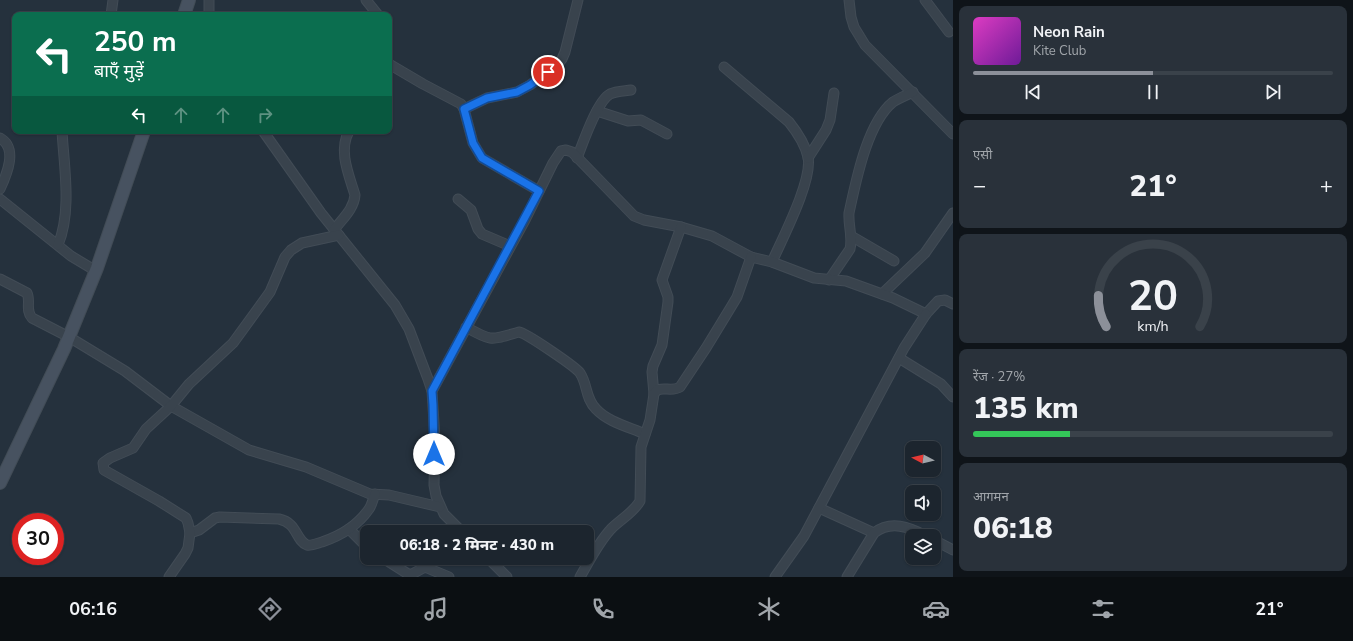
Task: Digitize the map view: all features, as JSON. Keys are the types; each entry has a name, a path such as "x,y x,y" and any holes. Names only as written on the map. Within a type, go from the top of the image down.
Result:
{"street":[{"path":"111,12 113,0"},
{"path":"185,12 189,0"},
{"path":"209,0 210,12"},
{"path":"366,0 376,12"},
{"path":"464,109 487,98 517,92 530,85 557,65 565,52 578,0"},
{"path":"849,0 851,17 859,37 865,45 953,134"},
{"path":"925,0 950,32"},
{"path":"392,66 461,104 464,109 473,143 482,158 539,191"},
{"path":"724,67 793,127 808,158 808,172 803,191 772,262"},
{"path":"577,158 597,111 608,95 631,90"},
{"path":"829,280 850,249 851,236 849,213 864,154 871,135 884,113 893,102 913,92"},
{"path":"808,158 826,130 830,120 834,93"},
{"path":"597,111 628,121 641,120 668,134"},
{"path":"58,245 65,226 66,200 62,134"},
{"path":"0,483 69,337 96,271 143,134"},
{"path":"265,134 321,212 398,310 409,329 432,391 434,485 436,496 444,514 455,525"},
{"path":"169,577 188,548 190,533 186,518 182,514 104,470 103,463 106,460 133,448 146,430 171,406 195,377 233,343 270,292 285,257 291,250 302,243 337,232 351,208 355,195 344,151 348,134"},
{"path":"0,138 8,147 9,155 7,171 0,188"},
{"path":"432,391 553,163 561,151 566,150 572,152 634,216 644,220 681,227 712,236 752,257 772,262 814,278 846,281 893,298 926,314"},
{"path":"0,199 71,256 96,271"},
{"path":"458,199 471,210 478,229 482,234 510,246"},
{"path":"882,294 925,253 953,213"},
{"path":"580,577 591,556 610,530 629,514 640,501 641,447 651,414 654,394 652,372 662,344 668,302 668,297 662,280 681,227"},
{"path":"851,236 894,261"},
{"path":"654,394 656,390 659,389 674,390 680,387 731,308 737,297 752,257"},
{"path":"0,279 27,293 29,300 29,315 32,318 69,337 125,371 171,406 249,450 306,467 370,494 389,495 440,507"},
{"path":"775,577 804,536 899,358 926,314 938,300 946,300 953,304"},
{"path":"466,327 489,339 519,332 523,333 578,370 584,381 590,403 597,410 618,423 645,434"},
{"path":"899,358 941,384 953,397"},
{"path":"190,533 200,530 215,518 220,517 285,520 291,524 303,542 307,545 311,545 331,539 349,529 369,508 375,494"},
{"path":"819,508 874,533"},
{"path":"847,577 874,533 884,527 903,526 913,529"},
{"path":"349,529 360,540"},
{"path":"941,544 953,550"},
{"path":"394,565 408,574 412,574 425,567 449,577"},
{"path":"495,565 506,577"}],"route":[{"path":"434,454 432,391 525,220 539,191 482,158 476,151 473,143 464,109 487,98 517,92 548,72"}]}
